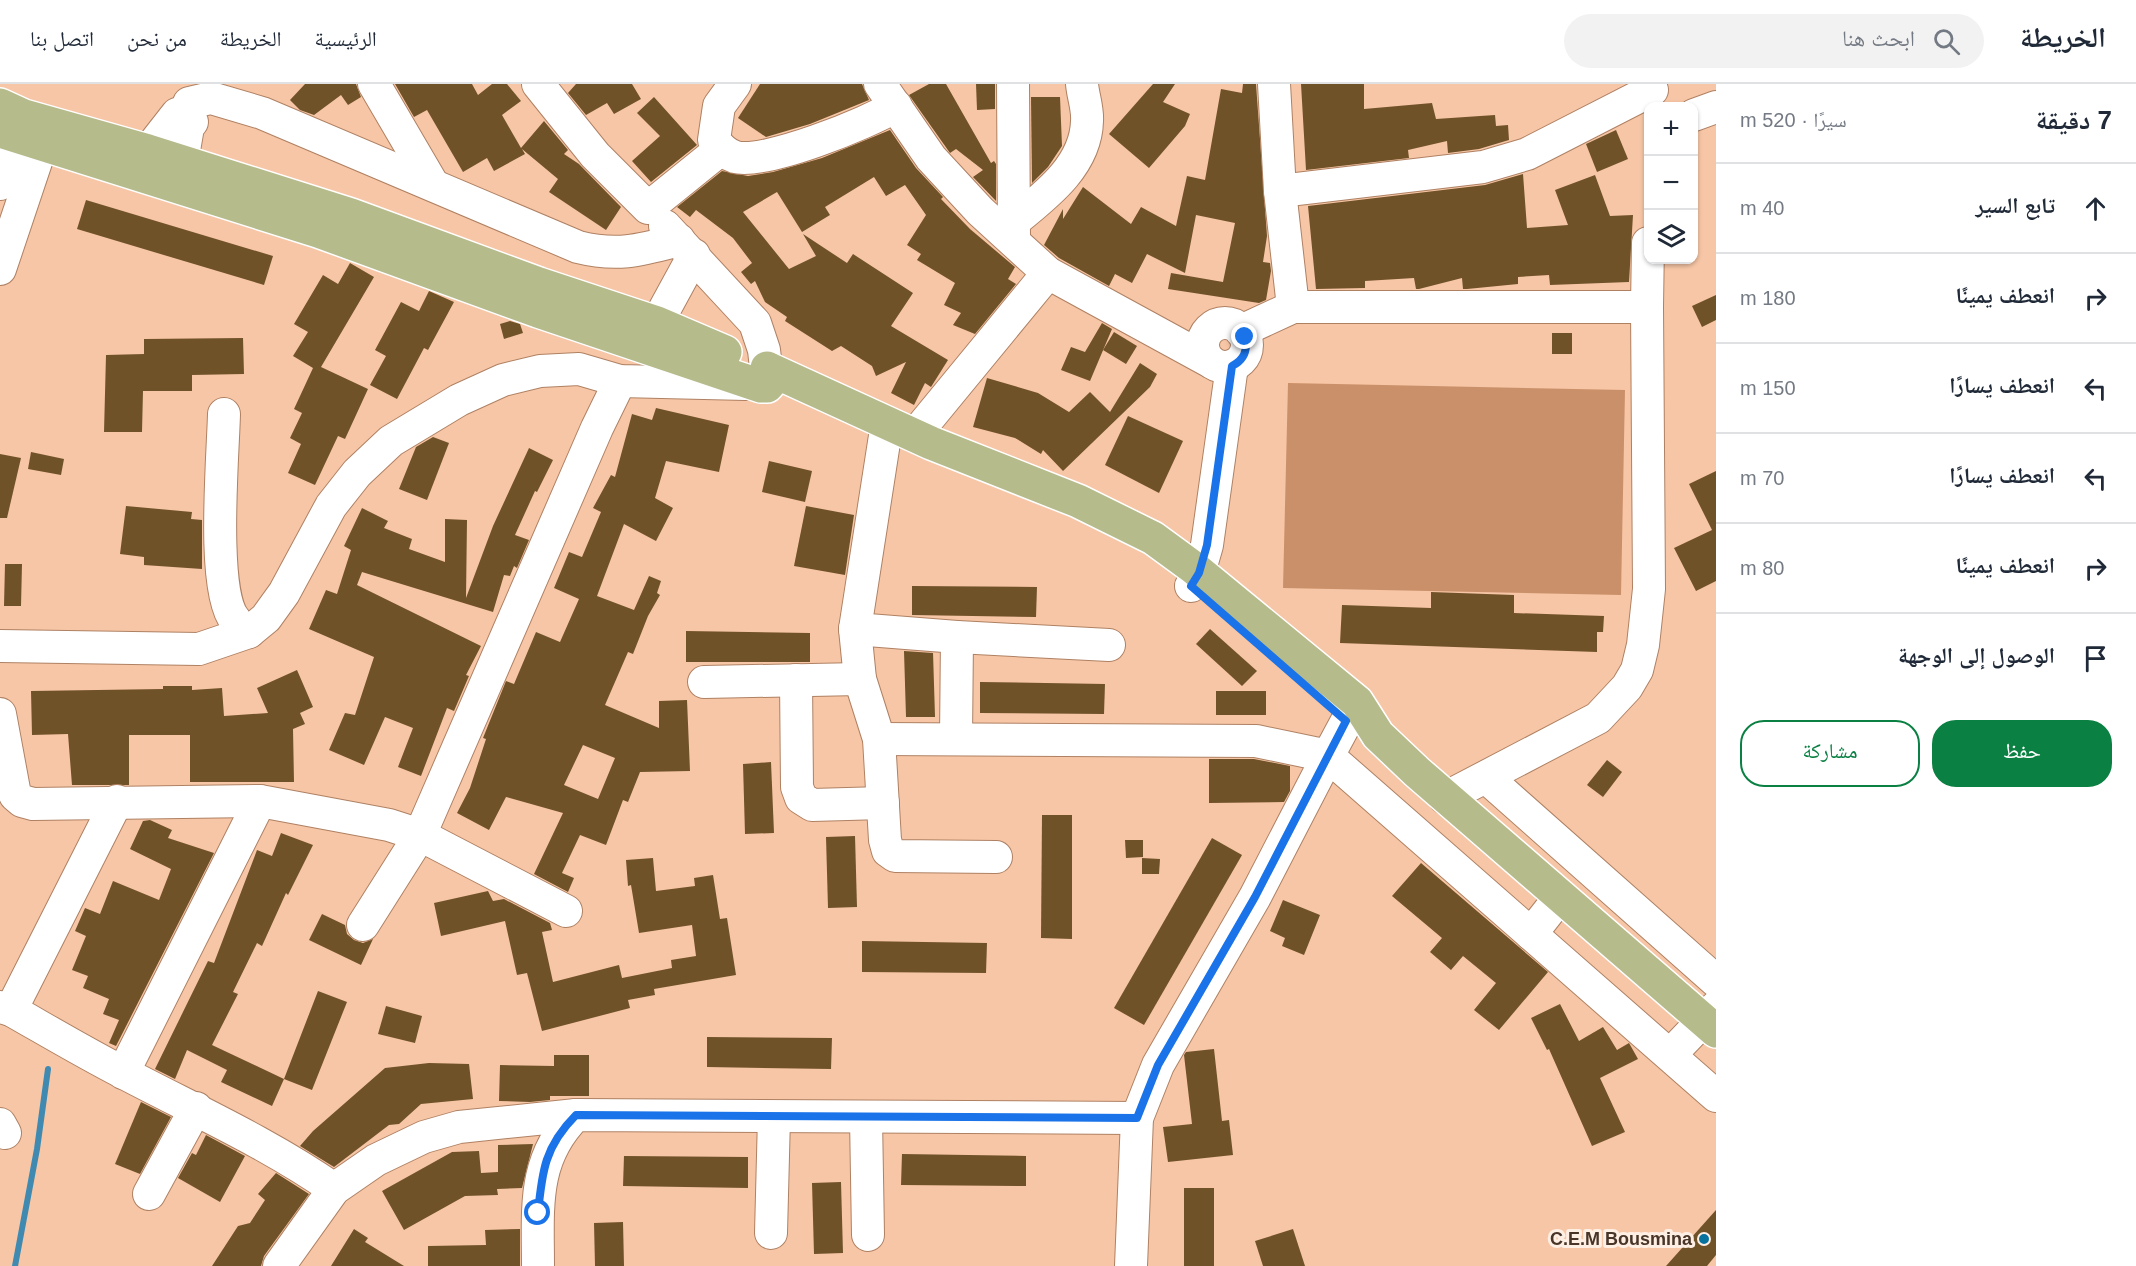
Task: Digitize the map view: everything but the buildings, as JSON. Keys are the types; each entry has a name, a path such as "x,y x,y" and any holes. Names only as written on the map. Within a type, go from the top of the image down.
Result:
{"main road":[{"path":"22,126 148,151 351,215 539,284 657,323 762,376 895,433 1078,501 1153,538 1195,580 1352,711 1446,798 1673,996 1711,1019"},
{"path":"22,126 538,311 762,376"}],"street":[{"path":"374,84 432,183"},
{"path":"0,646 200,649 238,636 266,618 284,593 331,506 357,473 391,441 459,400 503,380 540,371 579,369 620,381 762,376 765,350 755,323 686,247 595,155 538,84"},
{"path":"735,84 719,106 714,126 714,140 721,149 736,157 751,157 805,145 870,122 888,95 931,158 1014,232 1048,273 1221,364 1243,358 1246,351 1245,337 1231,327"},
{"path":"1013,84 1014,232"},
{"path":"1014,232 1074,163 1085,141 1088,119 1082,84"},
{"path":"1274,84 1280,191 1293,307"},
{"path":"1280,191 1483,167 1527,154 1653,94"},
{"path":"193,103 262,113 432,183 578,247 602,253 632,253 686,247"},
{"path":"148,151 193,103"},
{"path":"182,162 193,103"},
{"path":"1698,114 1716,107"},
{"path":"0,184 22,126"},
{"path":"0,269 22,126"},
{"path":"648,208 721,149"},
{"path":"657,323 686,247"},
{"path":"1446,798 1488,778 1598,718 1615,701 1637,670 1643,645 1649,589 1648,264"},
{"path":"996,857 895,856 888,851 885,840 879,739 860,679 855,629 895,433 1048,273"},
{"path":"1133,319 1231,327 1293,307 1647,307"},
{"path":"1195,580 1207,545 1221,364"},
{"path":"363,925 420,835 597,428 620,381"},
{"path":"224,414 221,564 227,601 238,636"},
{"path":"855,629 957,638 1109,645"},
{"path":"0,632 238,636"},
{"path":"956,738 957,638"},
{"path":"704,682 860,679"},
{"path":"796,680 797,787 801,798 812,805 883,803"},
{"path":"1131,1266 1137,1118 1158,1065 1255,897 1352,711"},
{"path":"0,714 15,795 22,801 33,804 117,801 260,801 389,825 420,835 566,910"},
{"path":"879,739 1256,741 1328,756 1716,1096"},
{"path":"1488,778 1712,971 1673,996"},
{"path":"117,801 5,1008 123,1073 196,1108 302,1167 334,1189"},
{"path":"123,1073 260,801"},
{"path":"1531,934 1560,897"},
{"path":"1670,1055 1711,1019"},
{"path":"149,1194 196,1108"},
{"path":"279,1266 334,1189 376,1160 424,1137 459,1127 576,1115 1137,1118"},
{"path":"538,1266 541,1175 545,1160 557,1137 576,1115"},
{"path":"771,1233 774,1117"},
{"path":"866,1118 868,1235"}],"shaded area":[{"path":"1288,383 1625,390 1621,595 1283,588"}],"waterway":[{"path":"15,1266 37,1149 48,1069"}],"place":[{"name":"C.E.M Bousmina","path":"1704,1239"}],"route":[{"path":"538,1213 541,1175 545,1160 561,1130 576,1115 1137,1118 1158,1065 1255,897 1346,721 1248,633 1191,586 1199,573 1207,545 1232,366 1243,358 1247,344 1245,337"}]}
